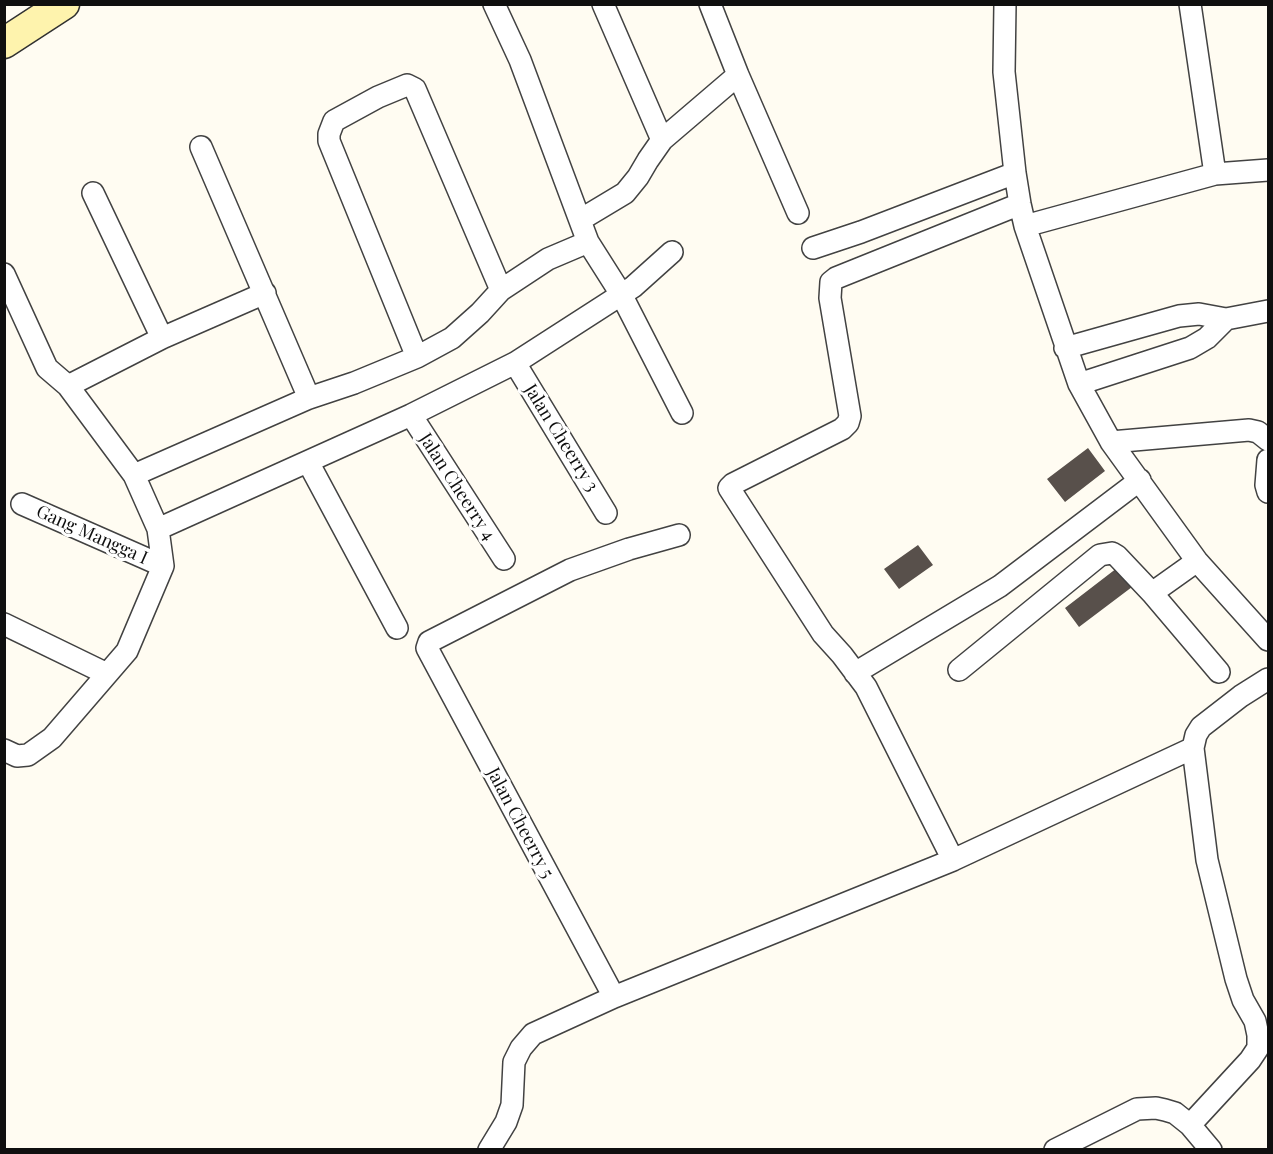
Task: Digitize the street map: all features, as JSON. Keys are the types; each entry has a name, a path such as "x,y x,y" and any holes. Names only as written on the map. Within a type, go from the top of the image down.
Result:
{"main road":[{"path":"9,32 64,4"}],"street":[{"path":"494,4 520,60 588,242 621,294 682,413"},
{"path":"603,4 662,140"},
{"path":"710,4 798,213"},
{"path":"1005,4 1004,72 1020,204 1025,226 1079,384 1111,442 1197,561 1269,640"},
{"path":"1190,4 1215,174"},
{"path":"580,220 624,193 638,177 662,140 738,75"},
{"path":"417,357 329,141 334,121 407,85 415,89 501,290"},
{"path":"201,147 309,398"},
{"path":"1025,226 1215,174 1269,170"},
{"path":"813,248 1015,173"},
{"path":"93,193 162,338"},
{"path":"953,860 866,687 823,634 729,488 842,429 848,423 850,416 830,298 831,282 1020,204"},
{"path":"134,475 309,398 354,383 417,357 452,338 501,290 548,259 588,242"},
{"path":"158,528 411,415 515,363 633,287 672,252"},
{"path":"4,274 47,368 68,386 134,475 158,528 163,566 127,651 52,738 22,756 16,756 4,750"},
{"path":"68,386 162,338 265,293"},
{"path":"1065,348 1179,316 1199,314 1226,319 1269,311"},
{"path":"1079,384 1190,348 1207,338 1226,319"},
{"name":"Jalan Cheerry 3","path":"515,363 606,513"},
{"name":"Jalan Cheerry 4","path":"411,415 504,559"},
{"path":"1111,442 1249,430 1258,432 1269,440"},
{"path":"1269,460 1266,485 1269,492"},
{"path":"308,462 397,628"},
{"path":"855,674 1000,586 1140,480"},
{"name":"Gang Mangga I","path":"22,504 163,566"},
{"name":"Jalan Cheerry 5","path":"614,997 427,648 429,642 570,570 679,534"},
{"path":"959,670 1100,555 1112,553 1152,593 1219,672"},
{"path":"1152,593 1197,561"},
{"path":"4,624 107,674"},
{"path":"1190,1125 1244,1067 1258,1048 1255,1021 1243,1000 1236,979 1207,860 1193,748 1196,735 1201,727 1241,696 1269,679"},
{"path":"489,1149 506,1122 512,1105 514,1062 521,1048 533,1034 614,997 953,860 1193,748"},
{"path":"1055,1149 1137,1109 1156,1108 1175,1113 1190,1125 1211,1149"}],"building":[{"path":"1088,448 1105,471 1065,502 1047,479"},
{"path":"918,545 933,565 899,589 884,569"},
{"path":"1117,568 1132,587 1079,627 1065,608"}]}
